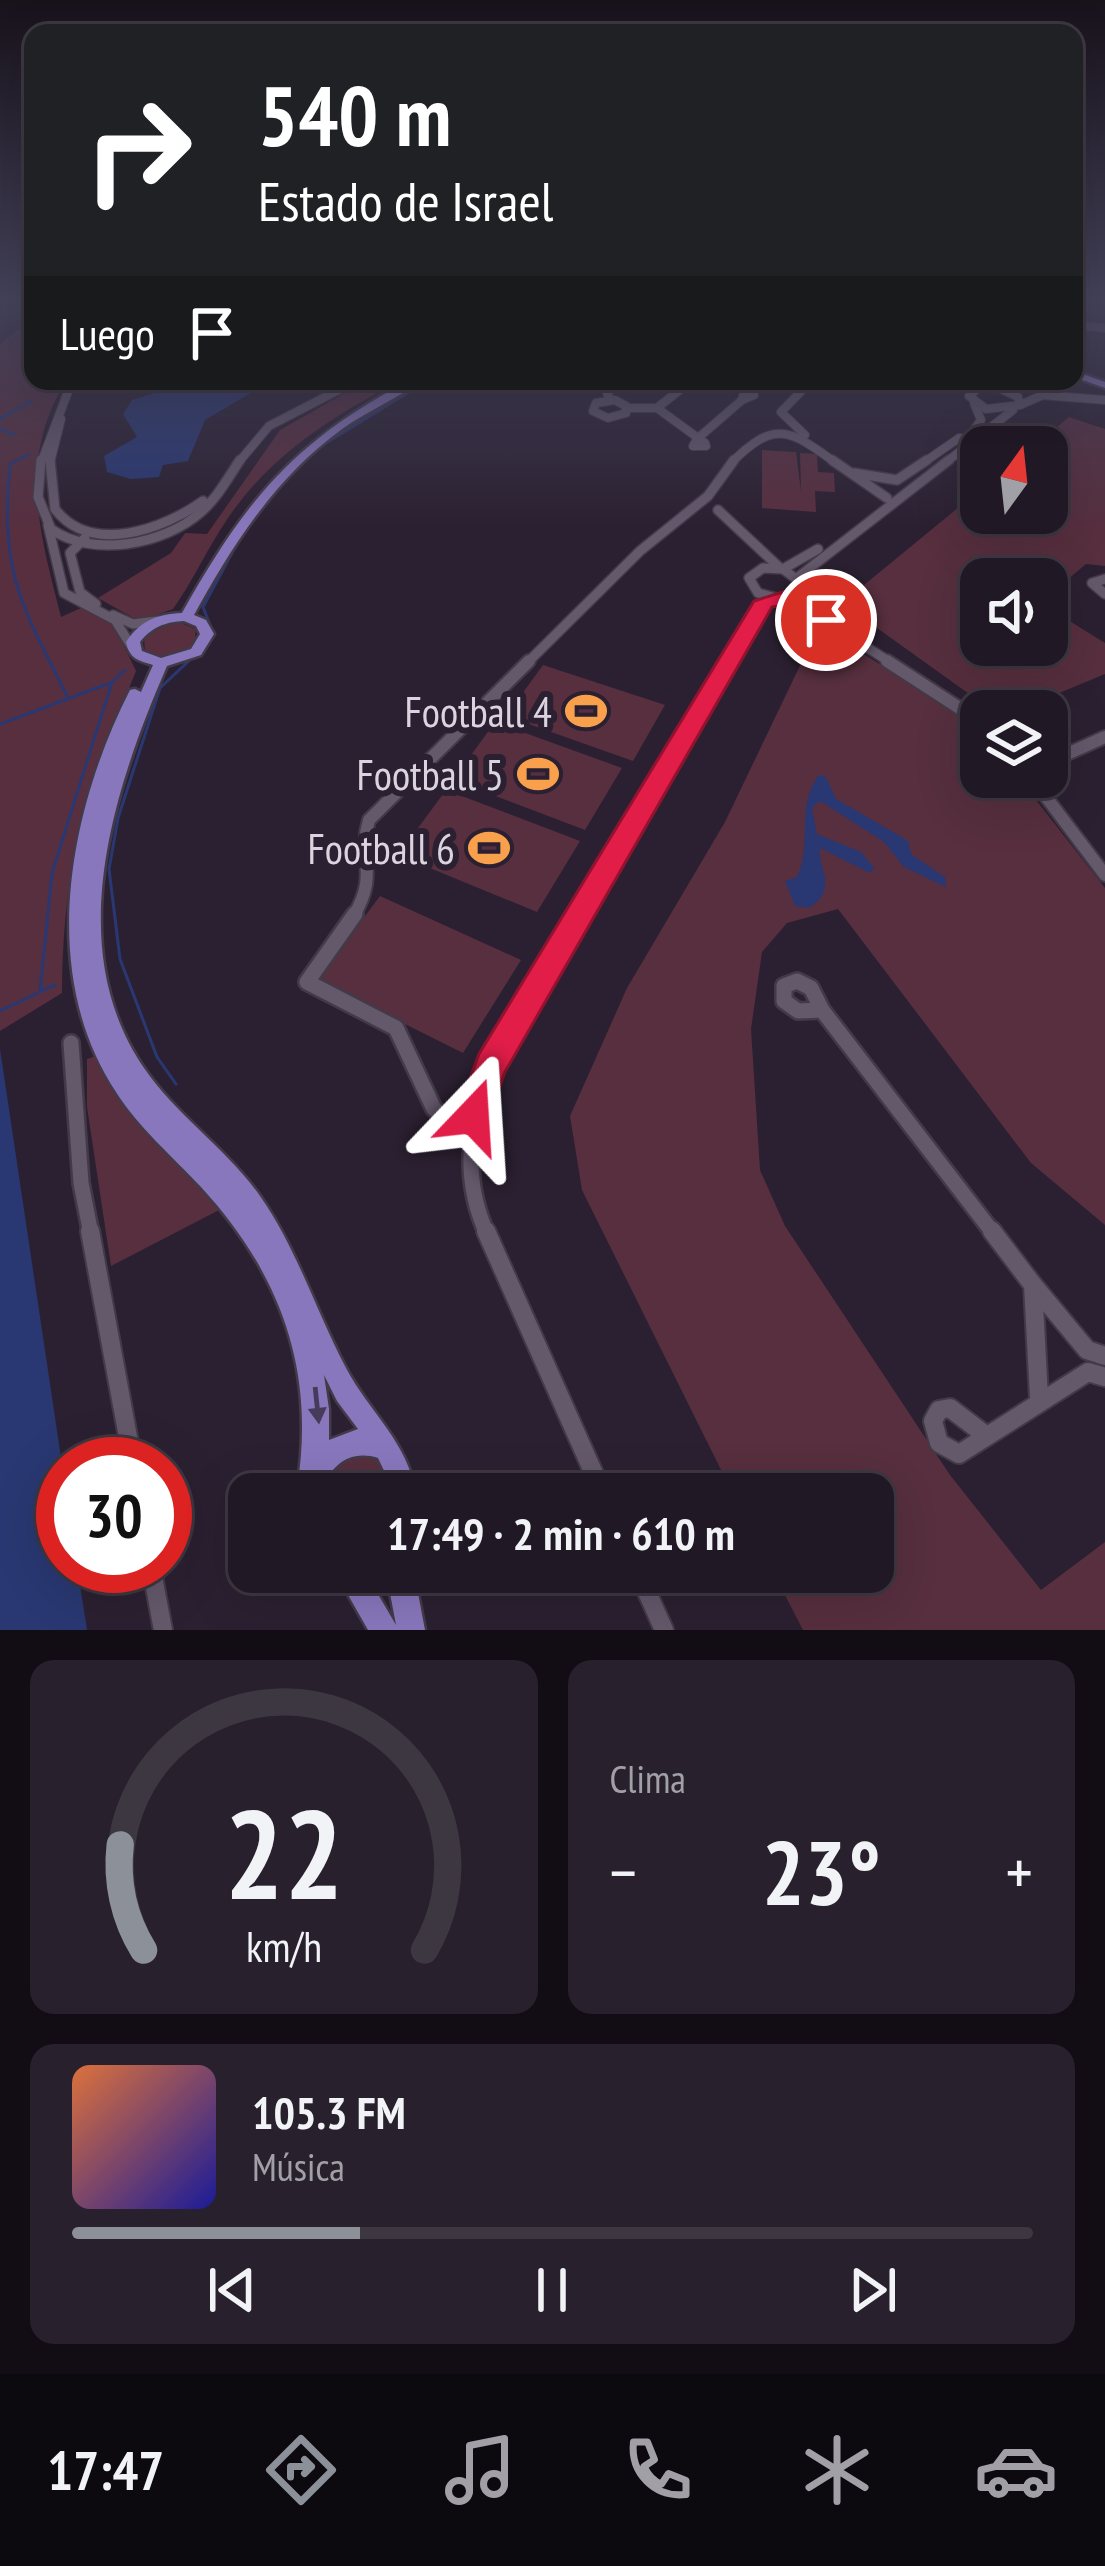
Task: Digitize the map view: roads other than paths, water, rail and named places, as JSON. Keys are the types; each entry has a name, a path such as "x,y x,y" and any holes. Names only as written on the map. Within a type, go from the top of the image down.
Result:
{"main road":[{"path":"180,617 226,527 268,474 326,426 389,390"},
{"path":"180,617 237,526 276,476 353,415 399,390"},
{"path":"148,658 188,657 206,640 201,623 180,617 158,620 136,636 148,658 97,864 91,943 100,992 133,1069 178,1125 226,1170 279,1242 342,1386 396,1461 399,1473"},
{"path":"148,658 110,757 85,848 75,913 80,973 97,1031 118,1077 147,1117 230,1205 284,1295 318,1397 321,1444 314,1473"},
{"path":"319,1473 328,1455 342,1445 372,1441 386,1448"},
{"path":"362,1593 384,1630"},
{"path":"404,1593 411,1630"}],"street":[{"path":"72,390 45,440 40,490 68,598 115,620 148,658"},
{"path":"73,390 56,432 50,472 52,506 71,524 90,531 156,531"},
{"path":"51,530 81,542 114,543 171,526 208,496 258,427 334,390"},
{"path":"610,400 611,390"},
{"path":"657,408 680,390"},
{"path":"471,1136 434,1109 396,1028 307,982 352,920 370,883 362,842 381,805 710,491 719,474 803,390"},
{"path":"973,390 979,426"},
{"path":"1016,408 1018,390"},
{"path":"1031,390 1105,400"},
{"path":"991,426 1043,395"},
{"path":"628,408 613,418 592,411 596,403 610,400 628,408 657,408 697,439 742,400"},
{"path":"974,403 1016,408"},
{"path":"782,415 850,470 886,481 897,480 960,438"},
{"path":"763,434 800,437 869,490 895,495"},
{"path":"754,619 752,574 781,568 839,537 960,451"},
{"path":"710,491 718,510 781,568 813,608 960,708"},
{"path":"674,523 718,510"},
{"path":"51,530 71,524"},
{"path":"90,531 70,554 83,596 124,621 158,620"},
{"path":"594,1473 480,1220 471,1136 490,1066 754,619 768,597 795,588 839,537"},
{"path":"1105,579 1092,583 1105,594"},
{"path":"754,590 768,597"},
{"path":"1068,754 1105,737"},
{"path":"1046,798 1105,875"},
{"path":"822,1010 1033,1285 1096,1353 1097,1374 1039,1398 984,1434"},
{"path":"71,1043 81,1183 128,1437"},
{"path":"1033,1285 1039,1398"},
{"path":"156,1593 163,1630"},
{"path":"647,1593 664,1630"}],"water":[{"path":"256,390 205,420 188,461 163,465 159,477 131,479 107,472 104,456 137,437 123,414 132,400 158,392"},
{"path":"819,775 826,777 836,799 907,840 912,855 945,877 946,887 904,867 884,842 820,801 812,808 817,834 861,852 874,868 870,873 820,848 823,894 809,908 795,906 785,881 797,877 802,864 808,799"},
{"path":"0,1049 58,1437 36,1437 36,1593 81,1593 87,1630 0,1630"}],"waterway":[{"path":"321,446 412,390"},
{"path":"0,419 31,401"},
{"path":"0,429 14,435"},
{"path":"29,454 10,464 11,561 26,610 67,696"},
{"path":"212,630 203,607 240,538"},
{"path":"176,1084 157,1057 120,959 109,869 118,818 160,688 211,640"},
{"path":"40,991 52,873 112,682 125,670"},
{"path":"0,724 110,683"},
{"path":"40,991 55,985"},
{"path":"0,1011 40,991"}],"place":[{"name":"Football 4","path":"586,711"},
{"name":"Football 5","path":"538,774"},
{"name":"Football 6","path":"489,848"}]}
